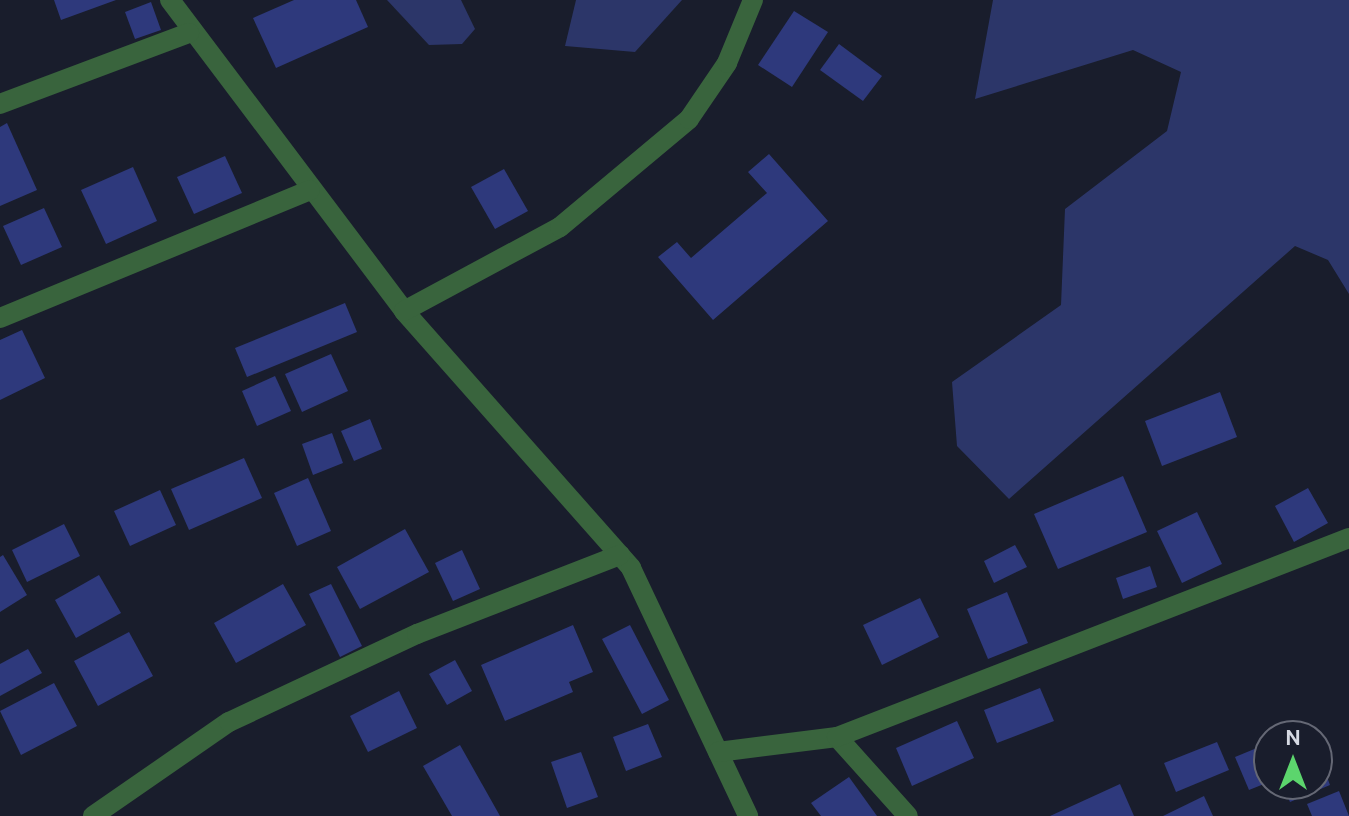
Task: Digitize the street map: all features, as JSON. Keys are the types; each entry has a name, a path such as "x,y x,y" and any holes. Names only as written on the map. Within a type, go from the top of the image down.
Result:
{"street":[{"path":"170,0 189,33 404,311 620,555 747,816"},
{"path":"404,311 560,227 689,119 727,63 753,0"},
{"path":"0,104 189,33"},
{"path":"0,318 310,190"},
{"path":"718,752 837,737 1349,538"},
{"path":"93,816 229,722 417,634 620,555"},
{"path":"837,737 908,816"}],"shaded area":[{"path":"387,0 461,0 475,29 462,44 429,45"},
{"path":"576,0 682,0 635,52 565,46"},
{"path":"993,0 1349,0 1349,294 1328,260 1295,246 1009,499 957,446 952,382 1061,305 1065,209 1167,131 1181,72 1133,50 975,99"}],"building":[{"path":"54,0 116,0 61,20"},
{"path":"294,0 356,0 368,27 276,68 253,18"},
{"path":"151,2 161,30 135,39 125,12"},
{"path":"794,11 828,32 792,87 758,65"},
{"path":"839,44 882,76 863,101 820,70"},
{"path":"7,123 37,190 0,206 0,127"},
{"path":"769,154 828,221 713,320 658,257 677,242 691,258 767,193 748,172"},
{"path":"225,156 242,193 194,214 177,177"},
{"path":"133,167 157,221 106,244 81,190"},
{"path":"504,169 528,211 495,229 471,187"},
{"path":"44,208 62,247 21,265 3,226"},
{"path":"345,303 357,332 247,377 235,348"},
{"path":"22,330 45,378 0,400 0,340"},
{"path":"331,354 348,391 302,412 285,374"},
{"path":"275,376 291,411 257,426 242,391"},
{"path":"1220,392 1237,437 1162,466 1145,421"},
{"path":"370,419 382,449 354,461 341,431"},
{"path":"332,433 343,463 313,475 302,444"},
{"path":"244,458 262,498 189,530 171,489"},
{"path":"1123,476 1147,532 1058,569 1034,514"},
{"path":"308,478 331,531 297,546 274,493"},
{"path":"1308,488 1328,523 1294,542 1275,506"},
{"path":"160,490 176,525 130,546 114,511"},
{"path":"1197,512 1222,564 1182,583 1157,531"},
{"path":"64,524 80,556 27,582 12,550"},
{"path":"405,529 429,572 360,609 337,567"},
{"path":"1015,545 1027,567 994,583 984,561"},
{"path":"462,550 480,589 453,601 435,563"},
{"path":"3,555 27,595 0,612 0,557"},
{"path":"1150,566 1157,587 1123,599 1116,578"},
{"path":"99,575 121,613 76,638 55,600"},
{"path":"283,584 306,625 236,663 214,623"},
{"path":"331,584 362,646 340,657 309,594"},
{"path":"1007,592 1028,643 988,659 967,609"},
{"path":"920,598 939,637 882,665 863,625"},
{"path":"573,625 593,672 569,682 573,692 505,721 481,665"},
{"path":"630,625 669,700 642,714 602,639"},
{"path":"129,632 153,676 98,706 74,661"},
{"path":"28,649 42,673 0,696 0,664"},
{"path":"455,660 472,691 447,705 429,674"},
{"path":"54,683 77,726 21,755 0,711"},
{"path":"1040,688 1054,721 997,743 984,710"},
{"path":"399,691 417,728 368,752 350,716"},
{"path":"957,721 974,758 912,786 896,748"},
{"path":"648,724 662,757 626,771 613,737"},
{"path":"1217,742 1229,770 1176,792 1164,763"},
{"path":"460,745 500,816 452,816 423,766"},
{"path":"1253,750 1253,788 1249,790 1235,757"},
{"path":"581,752 598,797 567,808 551,762"},
{"path":"849,777 877,816 821,816 811,803"},
{"path":"1120,784 1134,816 1050,816"},
{"path":"1339,791 1349,816 1312,816 1307,804 1317,800 1333,800 1333,793"},
{"path":"1204,796 1213,816 1163,816"}]}
